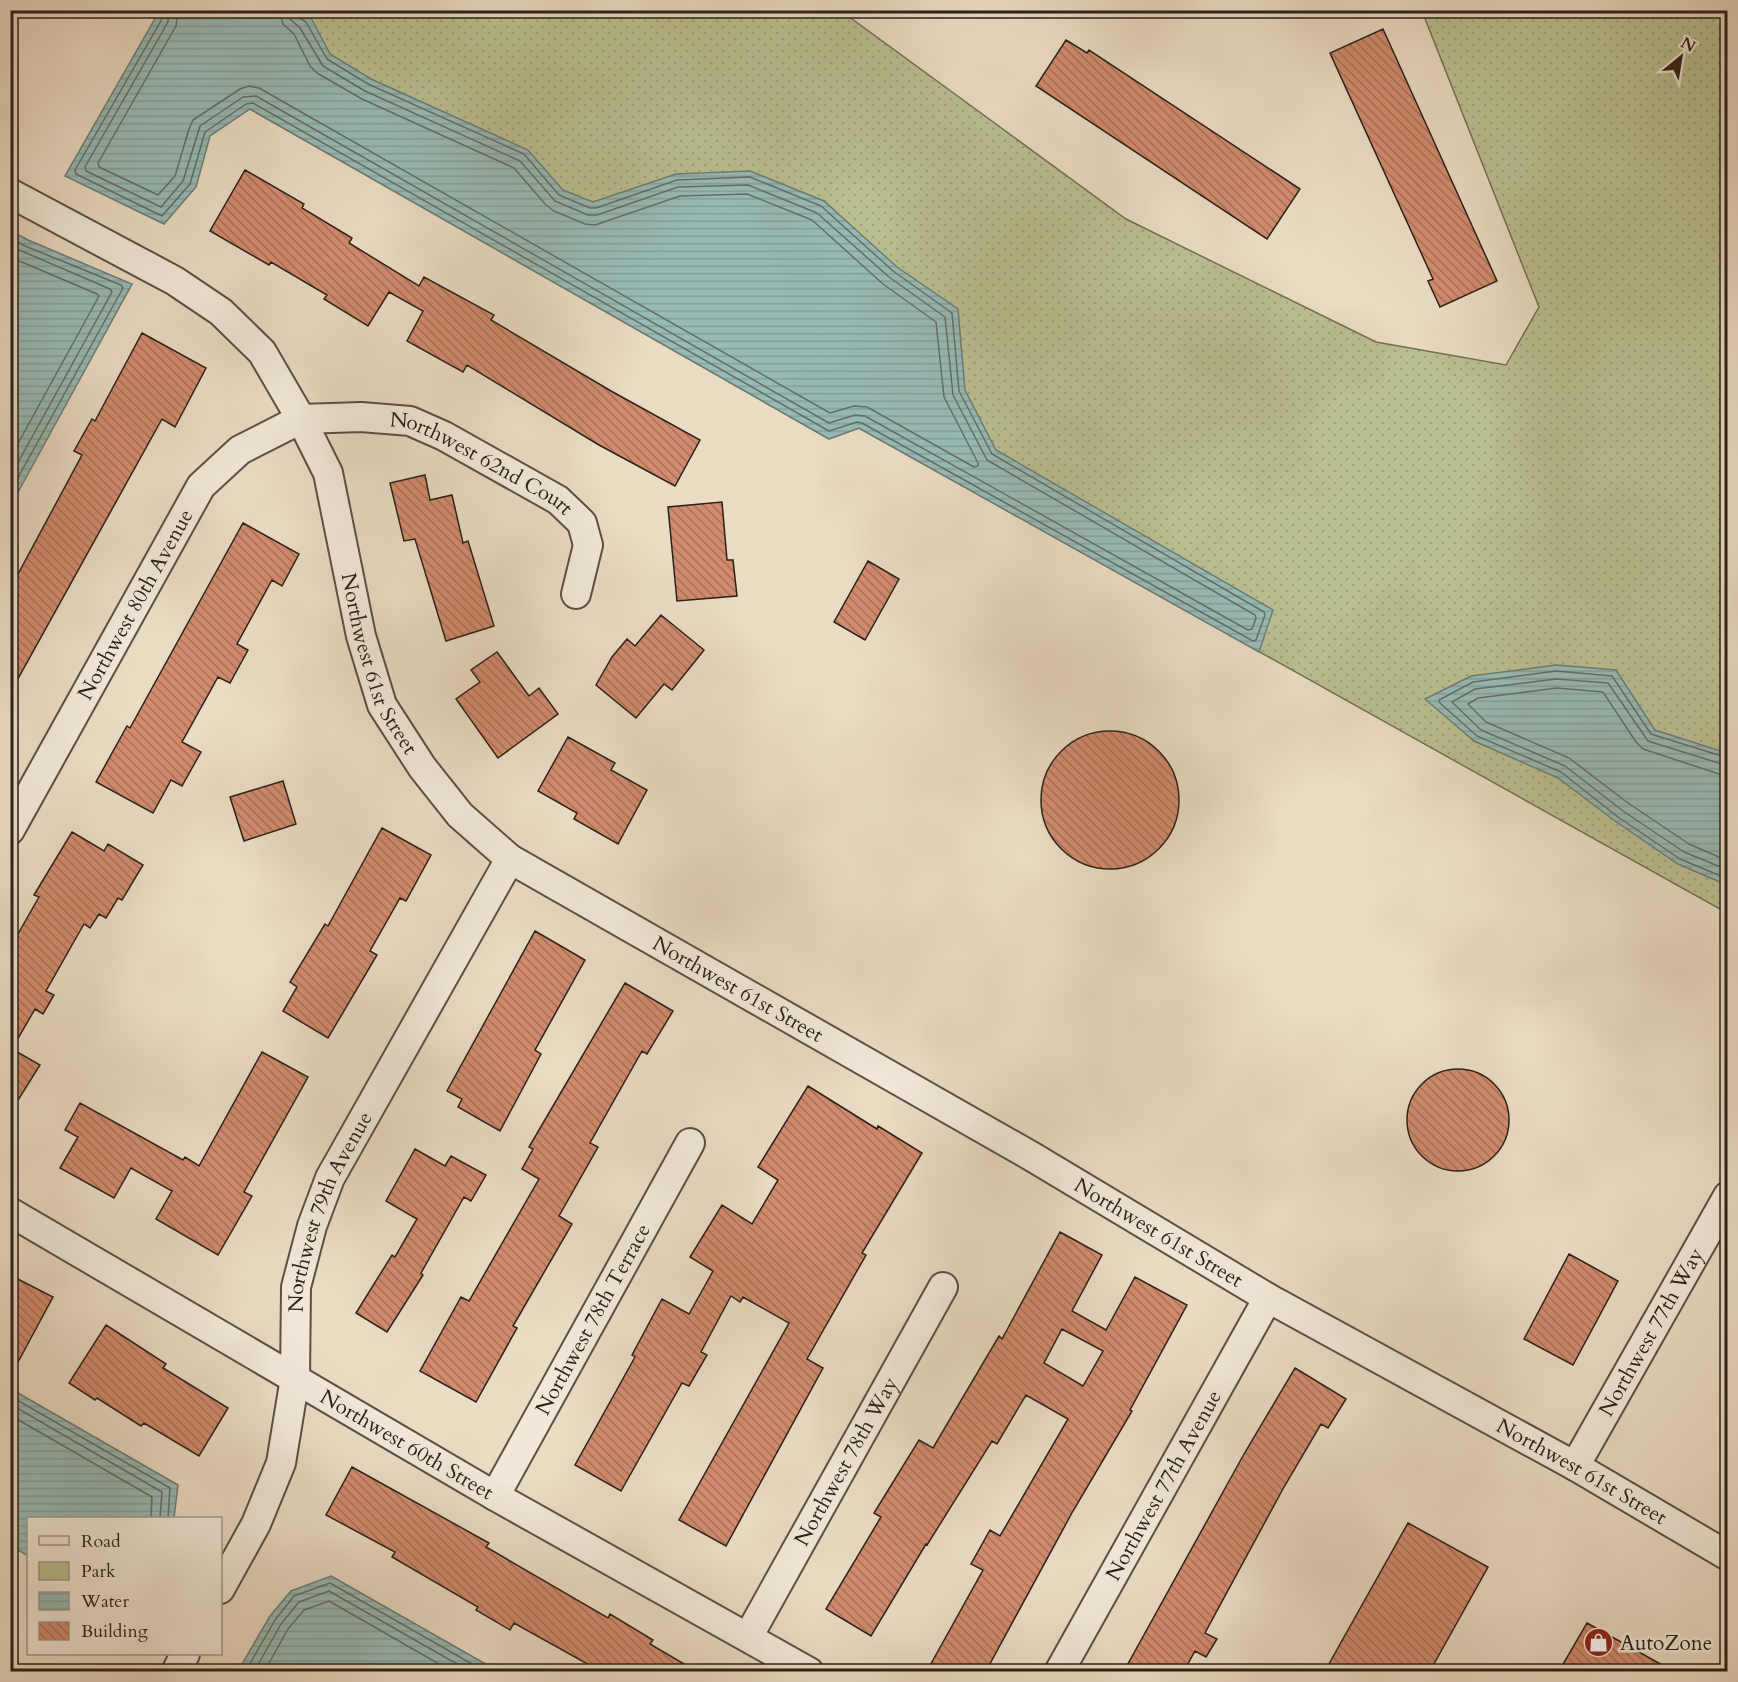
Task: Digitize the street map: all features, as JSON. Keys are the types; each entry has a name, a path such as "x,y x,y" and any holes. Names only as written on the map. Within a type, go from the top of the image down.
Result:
{"street":[{"name":"Northwest 61st Street","path":"10,193 175,281 221,312 261,352 301,419 328,473 361,636 382,705 422,767 460,815 510,858 1031,1156 1268,1298 1575,1466 1728,1556"},
{"name":"Northwest 62nd Court","path":"301,419 361,417 410,421 444,436 558,500 582,523 588,545 576,594"},
{"name":"Northwest 80th Avenue","path":"10,830 201,486 240,450 301,419"},
{"name":"Northwest 79th Avenue","path":"222,1585 256,1524 281,1463 295,1378 296,1287 312,1226 330,1178 510,858"},
{"name":"Northwest 78th Terrace","path":"495,1496 690,1143"},
{"name":"Northwest 77th Way","path":"1575,1466 1728,1196"},
{"name":"Northwest 60th Street","path":"10,1212 495,1496 809,1671"},
{"name":"Northwest 78th Way","path":"748,1637 944,1287"},
{"name":"Northwest 77th Avenue","path":"1059,1671 1268,1298"},
{"path":"176,1671 185,1655"}],"green space":[{"path":"150,11 841,11 1126,219 1376,342 1506,365 1539,307 1422,11 1727,11 1727,913 859,428 829,439 250,109 157,15"}],"water":[{"path":"150,10 296,11 310,16 330,54 371,79 528,150 563,190 593,202 676,174 750,171 824,201 897,267 958,309 965,390 996,450 1273,610 1259,652 859,428 829,439 250,109 210,136 196,187 164,224 65,176 157,15"},
{"path":"11,231 132,284 11,505"},
{"path":"1556,665 1616,670 1655,730 1727,753 1727,885 1678,864 1558,778 1474,741 1425,699 1471,676"},
{"path":"11,1389 178,1485 174,1517 27,1517 27,1555 11,1546"},
{"path":"331,1576 498,1671 238,1671 270,1616 291,1591"}],"building":[{"path":"1383,29 1497,281 1440,307 1428,281 1433,279 1330,53"},
{"path":"1066,40 1087,53 1089,50 1300,189 1267,239 1036,86"},
{"path":"245,170 304,204 302,208 352,238 349,243 419,286 424,277 494,315 491,320 611,391 700,440 675,486 599,445 467,365 463,372 407,341 423,311 389,292 368,326 324,299 327,295 271,262 269,265 210,231"},
{"path":"142,333 206,368 175,427 162,419 10,693 10,589 82,455 74,451 92,419 95,421"},
{"path":"425,475 430,500 452,495 463,543 468,541 494,626 446,641 415,539 404,541 390,483"},
{"path":"722,502 727,560 733,560 737,596 677,601 668,507"},
{"path":"243,523 299,554 282,586 272,580 237,644 248,650 230,683 218,677 182,742 201,752 182,786 171,780 153,813 96,782 127,726 130,728"},
{"path":"868,561 899,579 865,640 834,622"},
{"path":"661,615 704,650 672,690 664,684 636,718 596,685 612,657 627,639 635,646"},
{"path":"497,652 529,696 539,688 558,714 498,758 456,699 480,682 471,670"},
{"path":"1110,731 1136,736 1159,751 1174,774 1179,800 1174,826 1159,849 1136,864 1110,869 1084,864 1061,849 1046,826 1041,800 1046,774 1061,751 1084,736"},
{"path":"568,737 615,763 611,770 647,790 618,844 574,819 577,813 538,791"},
{"path":"283,781 296,824 244,841 230,797"},
{"path":"382,828 431,855 406,901 400,898 370,951 377,955 328,1038 283,1011 297,987 290,982 325,924 328,926"},
{"path":"72,832 104,851 108,844 143,865 122,900 118,898 106,918 99,914 90,928 84,924 46,991 54,995 43,1014 35,1009 12,1049 40,1065 10,1113 10,948 39,897 34,895"},
{"path":"535,931 585,960 535,1050 541,1054 500,1131 458,1107 462,1099 447,1091"},
{"path":"625,983 673,1011 647,1054 642,1051 590,1143 598,1147 559,1216 572,1224 513,1326 517,1328 476,1402 420,1371 461,1297 469,1301 539,1179 522,1169 533,1149 529,1147"},
{"path":"262,1052 308,1077 244,1192 252,1196 218,1255 156,1219 172,1191 131,1168 114,1198 60,1168 78,1137 65,1130 80,1103 183,1160 185,1157 199,1166"},
{"path":"1458,1069 1478,1073 1494,1084 1505,1100 1509,1120 1505,1140 1494,1156 1478,1167 1458,1171 1438,1167 1422,1156 1411,1140 1407,1120 1411,1100 1422,1084 1438,1073"},
{"path":"808,1086 877,1129 878,1126 922,1153 862,1253 866,1255 807,1359 823,1368 726,1546 679,1520 789,1323 743,1297 740,1302 731,1296 701,1352 707,1355 689,1386 682,1383 621,1491 575,1465 635,1357 632,1355 662,1299 689,1314 713,1271 690,1257 722,1205 752,1224 778,1180 758,1167"},
{"path":"415,1149 445,1166 451,1156 486,1175 471,1201 464,1197 421,1273 423,1275 387,1332 356,1313 392,1255 395,1257 417,1219 386,1201"},
{"path":"1060,1232 1102,1255 1072,1311 1106,1330 1135,1277 1187,1305 1130,1410 1132,1411 1073,1511 986,1671 927,1671 983,1570 971,1564 990,1530 1000,1536 1068,1419 1026,1395 997,1444 992,1441 871,1636 826,1609 881,1517 874,1513 919,1440 933,1448 999,1336 1002,1339","holes":["1062,1329 1103,1351 1083,1386 1044,1363"]},
{"path":"1569,1254 1618,1281 1573,1365 1524,1339"},
{"path":"10,1275 53,1297 10,1377"},
{"path":"106,1325 166,1364 163,1368 228,1408 199,1456 144,1423 141,1426 69,1383"},
{"path":"1295,1368 1346,1399 1328,1428 1321,1424 1205,1633 1217,1639 1206,1657 1195,1651 1184,1671 1124,1671 1244,1454"},
{"path":"352,1467 489,1543 486,1547 608,1618 610,1614 653,1640 650,1644 696,1671 600,1671 514,1623 510,1630 476,1610 478,1607 392,1557 395,1552 326,1515"},
{"path":"1408,1523 1488,1567 1430,1671 1325,1671"},
{"name":"AutoZone","path":"1587,1623 1673,1671 1559,1671"}],"place":[{"name":"AutoZone","path":"1599,1643"}]}
